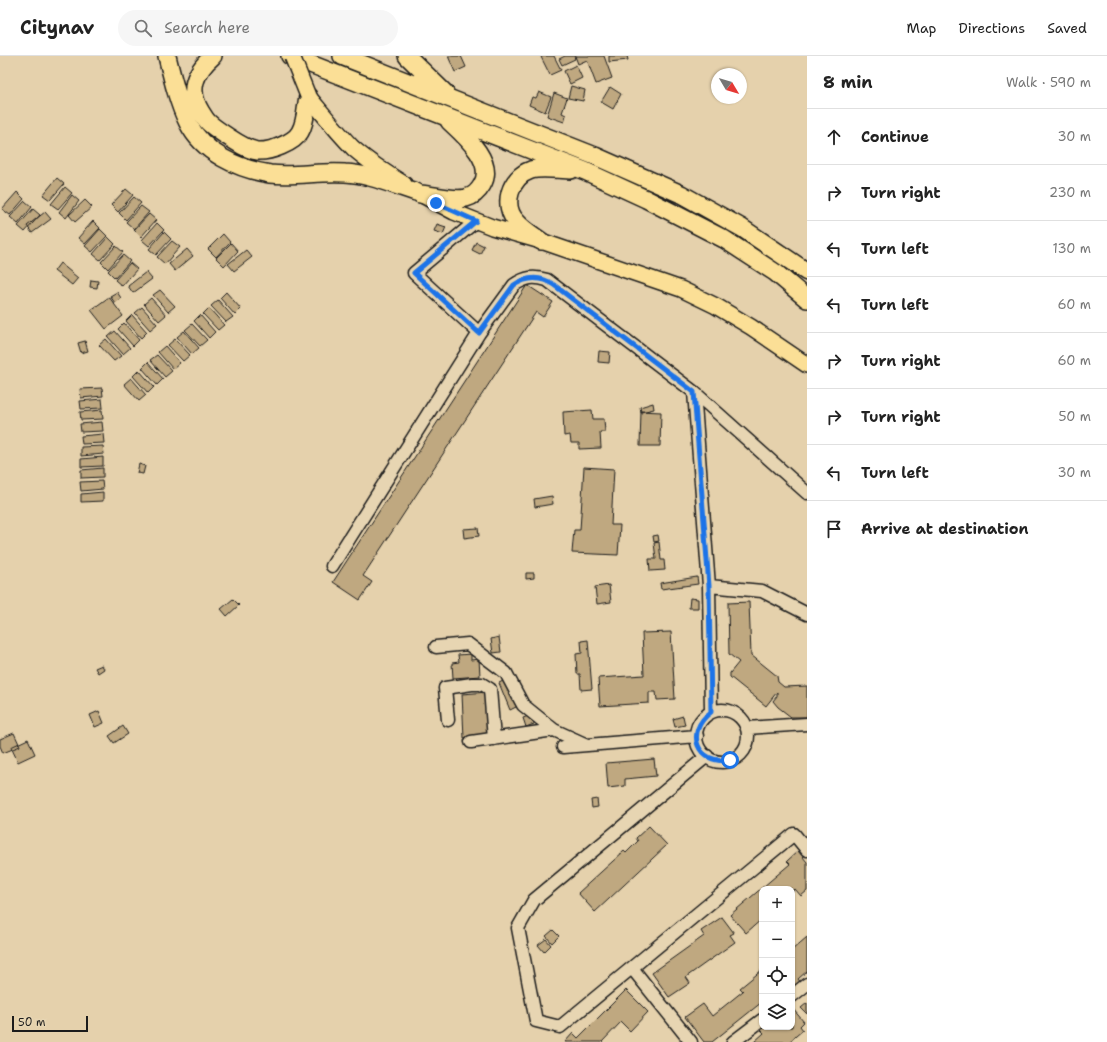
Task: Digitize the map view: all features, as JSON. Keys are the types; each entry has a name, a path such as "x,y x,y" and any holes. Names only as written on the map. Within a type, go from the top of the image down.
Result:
{"highway":[{"path":"167,56 188,123 199,139 212,151 227,161 249,169 270,174 321,172 347,173 371,178 418,193 460,199 467,198 478,192 485,181 485,168 480,154 461,131 442,114"},
{"path":"213,56 203,64 197,75 194,86 197,105 206,121 241,145 257,151 267,150 291,141 300,132 308,96"},
{"path":"291,56 585,171 646,198 724,238 776,272 807,299"},
{"path":"342,56 595,156 681,194 742,228 807,272"},
{"path":"407,56 450,99"},
{"path":"541,241 516,222 510,214 509,194 513,184 521,175 532,170 550,169 585,171"}],"main road":[{"path":"291,56 308,96 335,128 353,147 376,167 418,193 454,212 492,227 541,241 681,289 733,316 807,365"}],"street":[{"path":"476,221 414,273 479,333"},
{"path":"332,566 479,333 514,285 522,280 530,278 547,280 694,392 807,493"},
{"path":"694,392 709,586 711,712"},
{"path":"709,586 762,591 807,614"},
{"path":"436,648 468,644 506,674 523,705 554,730 587,745"},
{"path":"448,720 445,688 482,684 490,689 494,739"},
{"path":"720,710 728,711 740,717 747,728 747,744 737,757 730,760 722,762 714,760 700,750 697,742 699,725 711,712 720,710"},
{"path":"747,728 807,724"},
{"path":"471,742 554,730"},
{"path":"563,747 697,736"},
{"path":"707,756 534,900 518,928 536,1021 560,1027 794,834 806,848"},
{"path":"632,968 692,1042"},
{"path":"794,994 807,984"},
{"path":"733,1042 759,1022"}],"building":[{"path":"448,56 461,56 466,67 455,72"},
{"path":"554,56 561,70 550,75 541,57"},
{"path":"565,56 574,56 575,59 562,65 559,59"},
{"path":"575,56 604,56 612,78 596,84 587,60 578,64"},
{"path":"609,56 627,56 628,60 609,62"},
{"path":"576,65 582,78 570,84 564,71"},
{"path":"571,86 585,90 583,101 568,98"},
{"path":"610,87 621,94 613,109 601,102"},
{"path":"539,92 551,97 545,112 529,105 532,97 536,98"},
{"path":"554,93 567,98 562,113 566,115 564,122 547,116"},
{"path":"57,178 64,184 50,200 43,195"},
{"path":"65,187 72,193 58,209 51,204"},
{"path":"126,189 133,195 118,212 111,205"},
{"path":"17,192 24,199 10,215 2,209"},
{"path":"72,195 79,201 66,218 59,212"},
{"path":"134,197 141,203 126,220 119,213"},
{"path":"85,200 92,207 75,222 69,215"},
{"path":"25,201 32,207 18,224 10,217"},
{"path":"141,206 149,212 134,229 126,222"},
{"path":"33,209 40,215 25,232 18,226"},
{"path":"45,212 51,219 32,233 27,226"},
{"path":"149,214 156,220 141,237 134,230"},
{"path":"93,221 100,228 85,244 78,238"},
{"path":"157,223 164,230 149,246 142,240"},
{"path":"437,224 446,227 443,234 434,231"},
{"path":"100,229 107,236 92,252 85,246"},
{"path":"164,232 171,239 156,255 149,249"},
{"path":"223,234 230,242 216,257 208,249"},
{"path":"108,237 115,244 100,260 93,254"},
{"path":"172,241 180,247 165,264 157,257"},
{"path":"476,242 484,246 480,254 472,250"},
{"path":"231,243 238,251 224,266 216,258"},
{"path":"116,246 123,252 108,269 101,262"},
{"path":"187,249 193,256 175,271 169,264"},
{"path":"246,250 252,257 234,271 228,264"},
{"path":"123,255 130,261 115,278 108,271"},
{"path":"60,263 78,278 72,285 54,271"},
{"path":"130,263 137,269 122,286 115,280"},
{"path":"146,272 152,279 133,293 128,286"},
{"path":"91,280 98,281 97,288 90,287"},
{"path":"527,285 553,302 543,317 536,312 363,576 372,582 360,600 333,582"},
{"path":"160,290 175,306 168,312 153,295"},
{"path":"117,292 121,298 115,303 110,296"},
{"path":"226,292 241,309 235,315 220,298"},
{"path":"109,297 123,316 106,329 91,310"},
{"path":"151,298 166,315 159,321 144,304"},
{"path":"218,300 233,317 226,322 211,306"},
{"path":"142,307 157,324 150,330 135,313"},
{"path":"209,308 224,325 218,330 203,314"},
{"path":"132,315 147,332 141,338 126,321"},
{"path":"200,315 215,332 209,338 194,321"},
{"path":"124,323 139,340 133,346 118,329"},
{"path":"192,324 207,340 200,346 185,330"},
{"path":"115,331 130,348 123,354 108,337"},
{"path":"184,331 199,348 192,354 177,337"},
{"path":"106,339 121,356 114,361 99,345"},
{"path":"175,339 190,355 183,361 168,345"},
{"path":"85,341 88,351 81,353 78,343"},
{"path":"165,346 180,363 173,369 158,352"},
{"path":"599,351 610,352 609,363 598,362"},
{"path":"157,355 172,371 165,377 150,360"},
{"path":"148,362 163,379 157,385 142,368"},
{"path":"139,370 154,387 148,393 133,376"},
{"path":"131,378 146,395 139,401 124,384"},
{"path":"102,388 103,396 81,398 80,389"},
{"path":"102,399 103,408 81,409 80,401"},
{"path":"653,403 654,409 641,412 640,407"},
{"path":"102,410 103,419 81,420 80,412"},
{"path":"592,410 593,419 604,419 605,432 600,432 601,448 579,449 579,443 571,443 570,435 564,436 563,412"},
{"path":"641,411 661,412 660,446 640,446"},
{"path":"102,422 103,431 81,432 80,424"},
{"path":"103,434 104,443 82,444 81,436"},
{"path":"103,446 104,454 81,456 81,447"},
{"path":"103,457 103,466 81,467 81,459"},
{"path":"139,464 145,466 143,474 137,473"},
{"path":"584,467 614,469 611,525 620,525 618,555 572,553 574,530 580,530"},
{"path":"103,468 103,477 81,478 81,470"},
{"path":"102,481 103,489 81,491 80,482"},
{"path":"103,492 103,501 81,502 81,494"},
{"path":"552,496 553,504 535,507 534,499"},
{"path":"478,528 479,536 464,538 463,529"},
{"path":"658,535 659,541 654,542 653,536"},
{"path":"659,542 661,560 664,560 665,570 650,571 649,559 656,559 654,543"},
{"path":"526,573 534,573 534,578 526,579"},
{"path":"697,577 698,584 661,589 660,583"},
{"path":"609,585 611,602 597,604 595,587"},
{"path":"690,598 698,599 698,608 689,608"},
{"path":"233,599 239,605 227,616 221,609"},
{"path":"749,602 751,655 777,676 778,682 784,687 807,686 807,717 791,717 778,707 773,701 777,696 777,692 766,706 730,677 730,673 739,662 729,654 728,603"},
{"path":"671,632 675,699 657,700 656,692 649,692 649,703 600,706 598,678 644,675 642,633"},
{"path":"499,637 501,652 493,653 491,639"},
{"path":"588,640 592,689 581,690 580,674 577,674 576,654 582,653 581,641"},
{"path":"471,654 471,660 479,659 480,676 453,678 452,663 459,662 458,655"},
{"path":"102,665 104,669 98,673 95,668"},
{"path":"507,679 518,706 510,710 499,683"},
{"path":"488,692 490,736 464,738 462,694"},
{"path":"99,711 104,723 95,727 90,715"},
{"path":"531,715 534,724 526,727 523,718"},
{"path":"683,716 685,725 675,727 673,719"},
{"path":"123,726 128,734 114,743 109,736"},
{"path":"14,733 20,746 3,753 0,746 0,739"},
{"path":"28,739 35,754 18,762 11,747"},
{"path":"654,759 656,776 625,779 625,786 608,788 606,763"},
{"path":"597,799 598,807 592,808 591,800"},
{"path":"649,826 667,845 595,912 578,893 624,851 626,853 638,841 636,838"},
{"path":"798,851 807,862 807,891 801,896 795,889 795,886 764,886 790,864 787,861"},
{"path":"759,890 759,922 746,933 730,915"},
{"path":"722,917 734,933 730,935 735,942 686,977 690,983 669,997 652,973 704,936 701,931"},
{"path":"553,930 559,936 552,943 546,936"},
{"path":"807,937 807,971 798,979 802,984 795,988 795,958 795,947"},
{"path":"546,939 551,945 544,952 538,945"},
{"path":"759,972 759,1004 712,1042 704,1042 685,1017 703,1004 712,1016 743,991 740,988"},
{"path":"626,990 648,1012 630,1031 621,1022 602,1042 565,1042 573,1033 578,1038"},
{"path":"807,1003 807,1014 801,1008"},
{"path":"795,1012 804,1022 800,1026 803,1030 789,1042 754,1042 764,1033 761,1030 795,1030"}],"route":[{"path":"436,203 476,221 414,273 479,333 508,291 514,285 522,280 530,278 547,280 694,392 709,586 711,712 699,725 696,733 700,750 707,756 722,762 730,760"}]}
